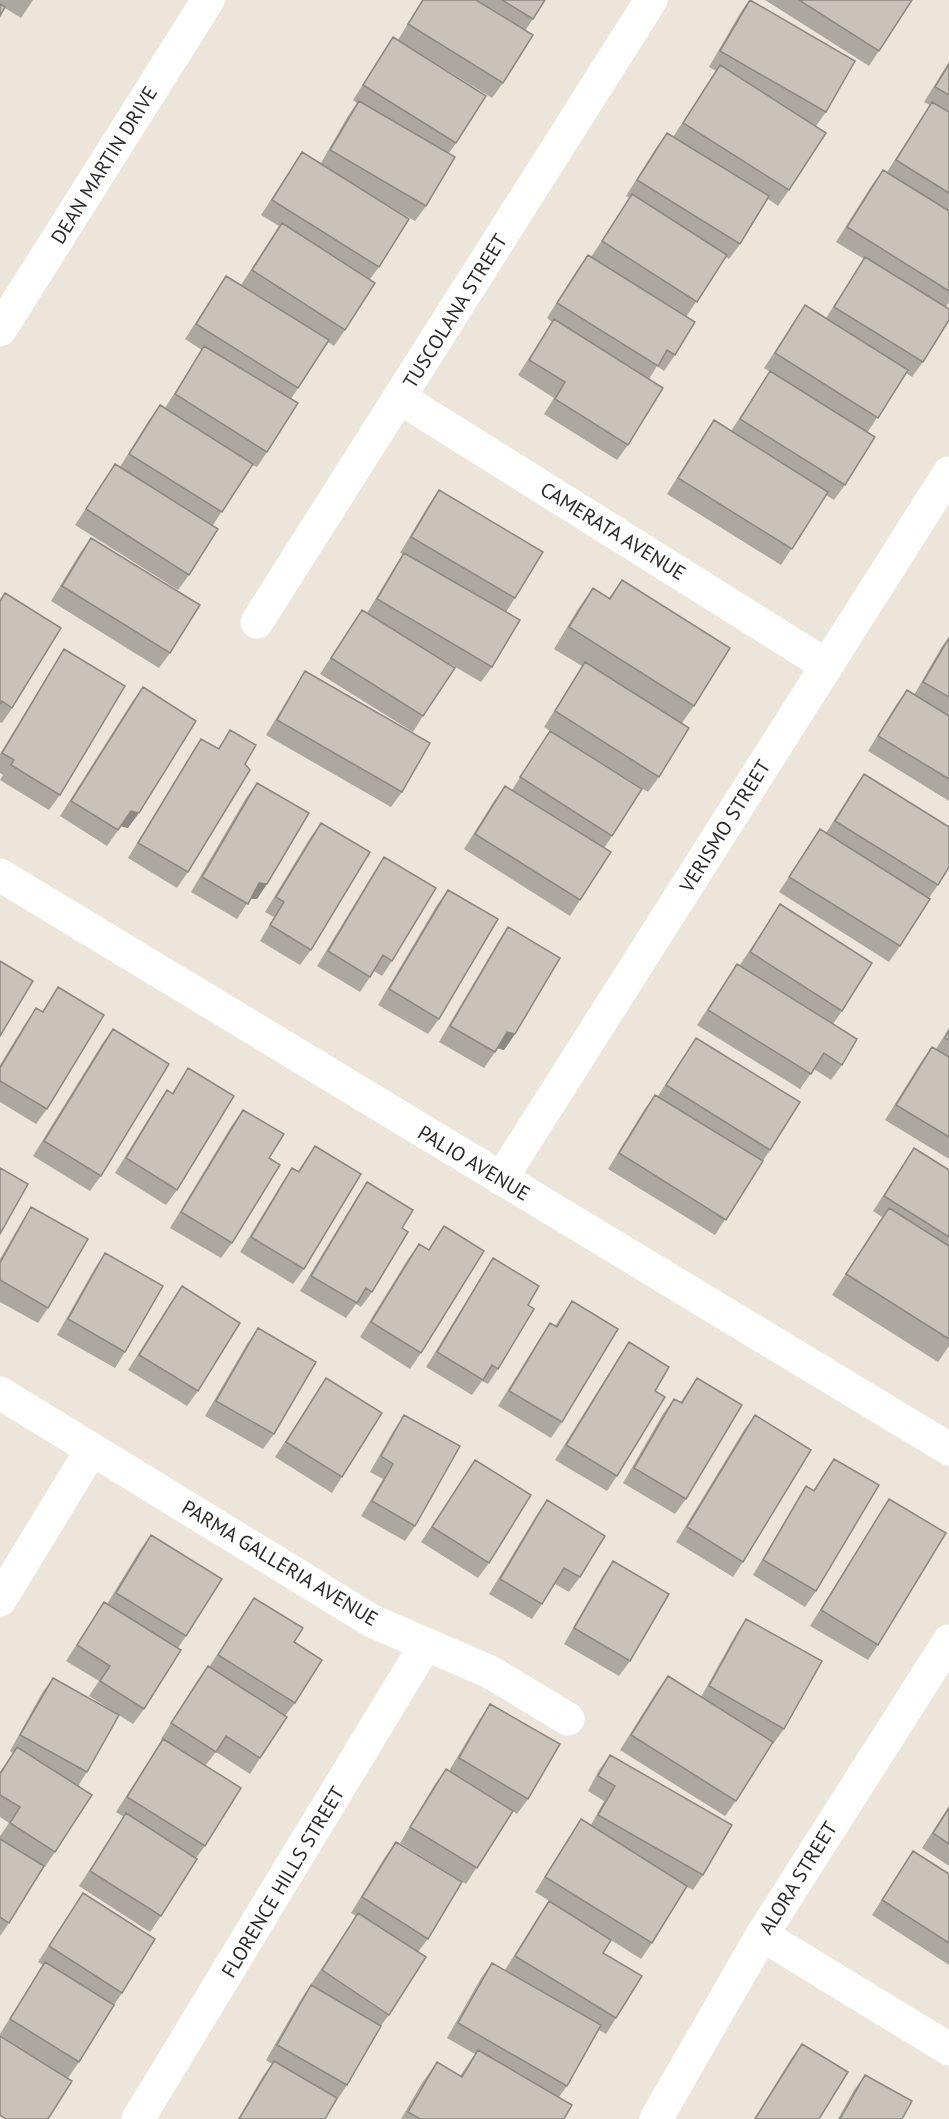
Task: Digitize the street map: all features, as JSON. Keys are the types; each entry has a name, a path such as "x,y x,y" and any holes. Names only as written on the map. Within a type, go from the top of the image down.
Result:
{"street":[{"name":"DEAN MARTIN DRIVE","path":"0,330 208,0"},
{"name":"TUSCOLANA STREET","path":"257,622 651,0"},
{"name":"CAMERATA AVENUE","path":"400,398 826,665"},
{"name":"VERISMO STREET","path":"501,1179 949,473"},
{"name":"PALIO AVENUE","path":"0,875 949,1449"},
{"name":"PARMA GALLERIA AVENUE","path":"0,1393 372,1621 490,1672 568,1719"},
{"path":"0,1600 92,1449"},
{"name":"ALORA STREET","path":"656,2119 762,1935 949,1641"},
{"name":"FLORENCE HILLS STREET","path":"138,2119 426,1644"},
{"path":"762,1935 949,2049"}],"building":[{"path":"423,0 476,0 533,35 503,83 408,24"},
{"path":"502,0 545,0 533,19"},
{"path":"750,0 855,61 826,112 720,51"},
{"path":"799,0 912,0 879,51"},
{"path":"0,4 5,7 0,16"},
{"path":"393,37 486,96 456,143 363,85"},
{"path":"949,64 949,95 935,87"},
{"path":"720,65 826,133 789,190 683,123"},
{"path":"359,101 455,157 426,206 330,150"},
{"path":"932,102 949,112 949,193 896,160"},
{"path":"667,133 769,196 740,244 637,180"},
{"path":"302,152 409,219 379,267 272,200"},
{"path":"883,170 949,211 949,291 847,227"},
{"path":"632,194 727,255 697,302 602,241"},
{"path":"282,223 375,283 345,330 252,270"},
{"path":"588,255 695,322 675,355 667,350 658,366 557,303"},
{"path":"865,257 949,309 949,320 923,362 834,307"},
{"path":"226,276 329,340 298,388 196,324"},
{"path":"805,305 908,370 878,418 775,353"},
{"path":"554,319 663,388 628,445 555,399 565,382 529,360"},
{"path":"204,346 298,403 267,452 175,394"},
{"path":"770,371 875,437 845,485 740,419"},
{"path":"160,405 253,464 222,512 129,454"},
{"path":"714,420 828,492 792,549 678,478"},
{"path":"115,464 218,529 189,575 86,509"},
{"path":"439,490 543,552 515,598 411,537"},
{"path":"91,538 200,605 170,653 62,586"},
{"path":"404,553 520,620 492,667 377,599"},
{"path":"622,580 730,648 694,706 569,627 593,588 610,599"},
{"path":"5,593 61,628 12,708 2,701 0,704 0,601"},
{"path":"362,610 455,668 423,716 331,658"},
{"path":"949,638 949,697 923,682"},
{"path":"64,649 125,686 60,795 11,765 14,760 2,753"},
{"path":"585,662 689,728 659,777 555,711"},
{"path":"305,671 430,743 402,792 277,720"},
{"path":"143,687 196,721 139,813 131,811 118,830 71,801"},
{"path":"907,690 949,716 949,779 878,736"},
{"path":"230,730 256,745 245,764 250,770 188,872 138,843 201,739 219,749"},
{"path":"550,731 642,789 612,836 520,777"},
{"path":"864,774 949,827 949,867 938,885 835,821"},
{"path":"257,783 309,813 267,884 259,883 248,904 202,877"},
{"path":"505,786 611,852 580,900 475,834"},
{"path":"321,823 370,852 311,950 270,925 284,902 276,897"},
{"path":"820,829 930,899 900,946 789,877"},
{"path":"384,857 436,888 392,961 383,955 370,977 328,951"},
{"path":"448,890 498,919 439,1019 389,989"},
{"path":"780,904 872,963 842,1011 750,952"},
{"path":"508,927 560,958 515,1034 507,1032 495,1052 450,1026"},
{"path":"0,961 33,981 0,1036"},
{"path":"737,964 857,1039 842,1065 824,1053 811,1074 708,1010"},
{"path":"58,987 104,1015 47,1109 0,1081 0,1068 36,1008 43,1012"},
{"path":"113,1029 169,1064 101,1176 44,1141"},
{"path":"696,1038 800,1102 770,1150 666,1085"},
{"path":"932,1047 949,1057 949,1137 896,1105"},
{"path":"188,1068 234,1096 177,1190 126,1158 167,1090 173,1094"},
{"path":"655,1095 763,1161 726,1220 619,1153"},
{"path":"243,1110 284,1134 269,1158 280,1165 232,1243 181,1212"},
{"path":"315,1146 361,1174 304,1269 251,1237 292,1168 299,1172"},
{"path":"914,1148 949,1170 949,1237 884,1196"},
{"path":"0,1168 28,1184 0,1234"},
{"path":"367,1182 413,1210 402,1228 408,1232 372,1292 366,1288 357,1303 311,1276"},
{"path":"31,1207 88,1239 48,1308 0,1280 0,1263"},
{"path":"889,1208 949,1246 949,1339 846,1274"},
{"path":"444,1226 484,1251 421,1353 371,1322 419,1244 429,1250"},
{"path":"105,1253 163,1286 125,1352 68,1319"},
{"path":"493,1258 539,1286 528,1305 534,1309 498,1369 492,1365 483,1380 437,1352"},
{"path":"182,1286 240,1323 198,1391 139,1355"},
{"path":"572,1301 618,1329 562,1422 509,1391 550,1323 557,1327"},
{"path":"258,1328 316,1362 274,1434 216,1401"},
{"path":"629,1342 669,1367 655,1391 665,1397 617,1476 566,1445"},
{"path":"326,1378 382,1413 342,1477 286,1442"},
{"path":"697,1378 742,1405 686,1499 634,1468 674,1399 682,1403"},
{"path":"404,1415 460,1446 415,1526 372,1501 393,1464 381,1456"},
{"path":"755,1415 811,1450 743,1562 687,1527"},
{"path":"834,1459 879,1485 816,1591 763,1560 806,1486 814,1491"},
{"path":"475,1460 531,1495 489,1563 432,1527"},
{"path":"889,1499 946,1533 878,1645 821,1610"},
{"path":"547,1500 605,1536 580,1577 564,1568 542,1604 500,1579"},
{"path":"151,1535 222,1579 186,1636 116,1593"},
{"path":"613,1561 669,1594 630,1661 574,1628"},
{"path":"254,1598 303,1628 294,1642 322,1660 295,1703 218,1655"},
{"path":"104,1602 181,1650 144,1709 100,1681 110,1666 77,1645"},
{"path":"746,1619 822,1661 784,1729 709,1686"},
{"path":"208,1666 287,1717 260,1758 226,1736 216,1752 171,1723"},
{"path":"668,1676 773,1742 736,1801 631,1735"},
{"path":"53,1678 119,1715 87,1772 20,1735"},
{"path":"490,1704 560,1744 528,1799 459,1758"},
{"path":"163,1739 241,1788 205,1846 127,1797"},
{"path":"17,1747 92,1795 55,1852 10,1823 20,1807 0,1795 0,1774"},
{"path":"610,1755 732,1825 703,1875 598,1815 615,1786 598,1776"},
{"path":"446,1769 513,1811 477,1868 410,1827"},
{"path":"949,1808 949,1844 933,1833"},
{"path":"126,1813 197,1859 161,1916 90,1871"},
{"path":"581,1819 687,1886 652,1943 545,1877"},
{"path":"0,1839 44,1866 9,1923 0,1917"},
{"path":"396,1842 462,1882 428,1939 362,1897"},
{"path":"913,1851 949,1874 949,1943 882,1900"},
{"path":"83,1893 155,1939 122,1993 49,1946"},
{"path":"549,1901 611,1940 603,1953 642,1976 616,2018 515,1956"},
{"path":"358,1913 426,1957 389,2015 322,1970"},
{"path":"45,1962 114,2005 79,2062 10,2019"},
{"path":"492,1963 601,2025 567,2086 458,2023"},
{"path":"311,1985 381,2026 347,2085 277,2045"},
{"path":"0,2036 72,2081 48,2119 6,2119 0,2115"},
{"path":"802,2044 848,2072 819,2119 755,2119"},
{"path":"478,2050 572,2105 564,2119 420,2119 408,2112 437,2062 462,2077"},
{"path":"274,2061 337,2098 325,2119 239,2119"},
{"path":"865,2075 912,2101 902,2119 840,2119"}]}
